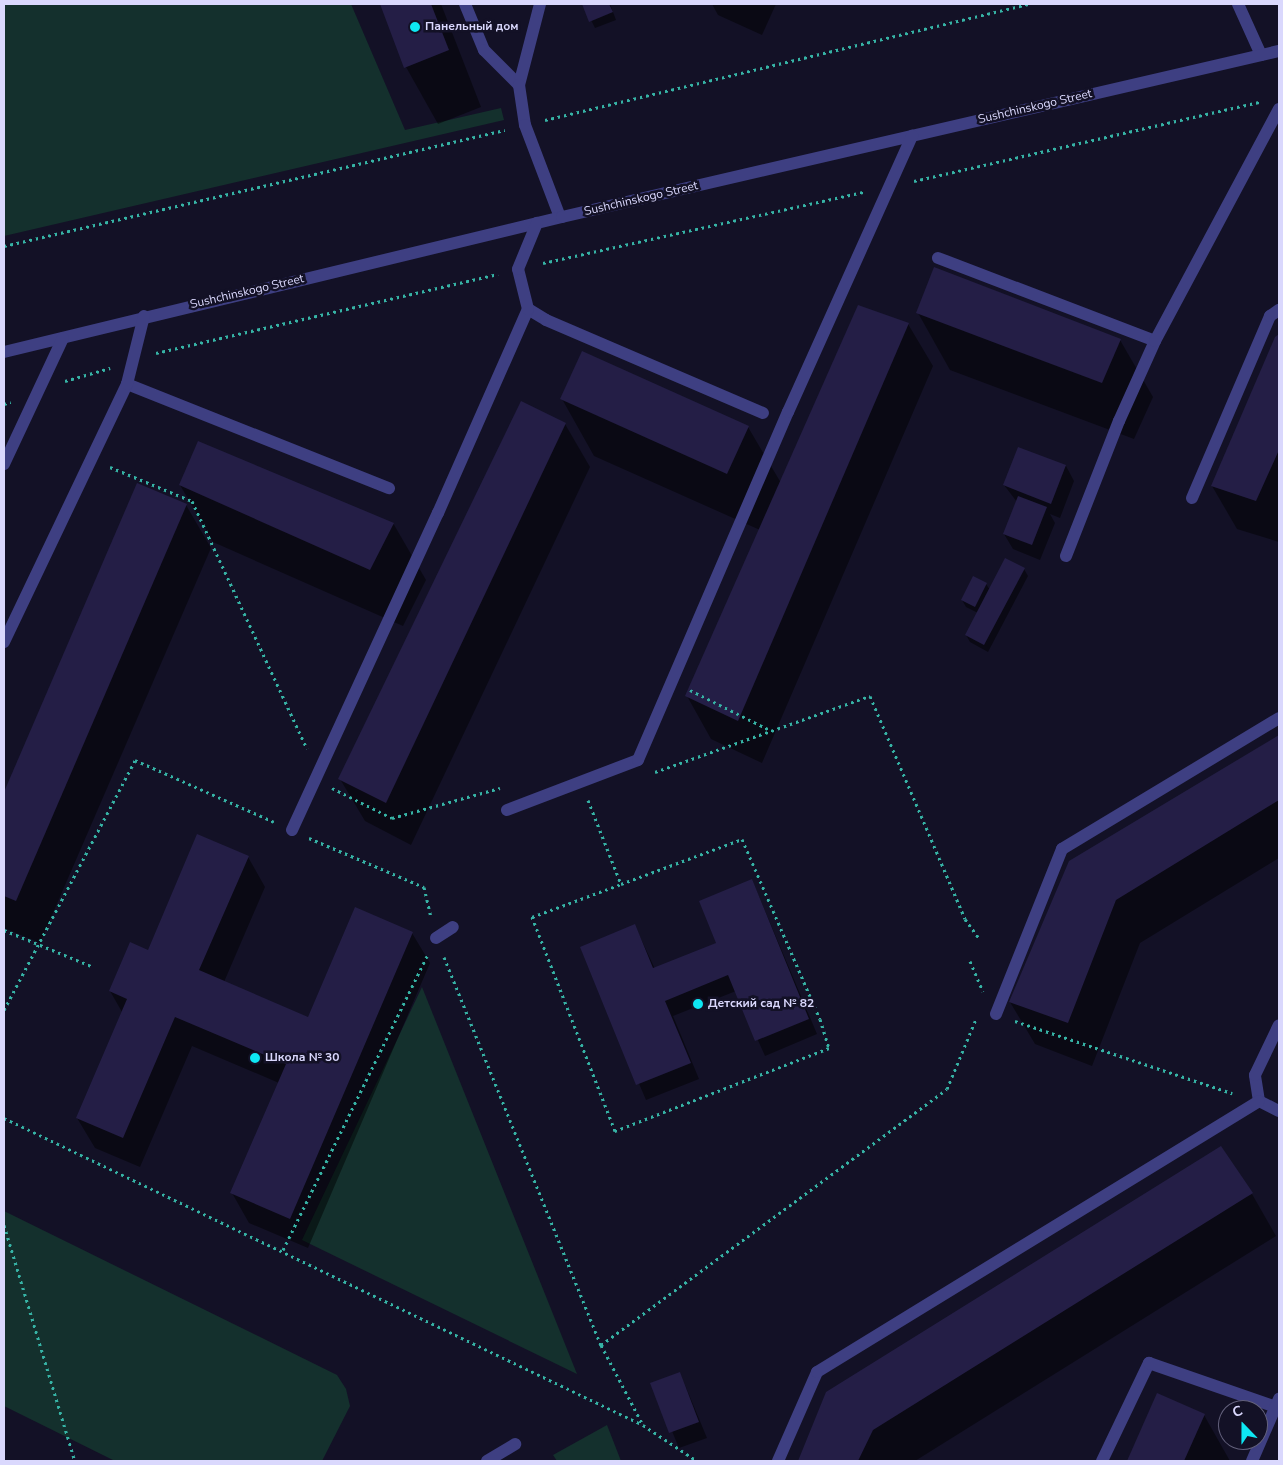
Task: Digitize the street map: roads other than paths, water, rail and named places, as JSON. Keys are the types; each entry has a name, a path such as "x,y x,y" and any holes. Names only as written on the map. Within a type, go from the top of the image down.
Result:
{"street":[{"path":"465,4 484,50 519,85"},
{"path":"540,4 519,85 525,125 560,217"},
{"path":"1238,4 1261,55"},
{"name":"Sushchinskogo Street","path":"4,352 144,316 560,217 1279,51"},
{"path":"1066,556 1119,421 1154,341 1279,109"},
{"path":"507,810 638,760 674,682 788,412 912,136"},
{"path":"292,830 528,309 518,269 538,223"},
{"path":"938,258 1154,341"},
{"path":"528,309 546,320 763,413"},
{"path":"1192,498 1270,316 1279,310"},
{"path":"4,642 127,384 144,316"},
{"path":"4,464 63,338"},
{"path":"127,384 389,488"},
{"path":"996,1014 1062,849 1279,718"},
{"path":"436,938 453,927"},
{"path":"1259,1102 1255,1075 1279,1025"},
{"path":"1259,1102 1279,1111"},
{"path":"778,1461 817,1372 1259,1102"},
{"path":"1102,1461 1149,1363 1278,1403 1252,1461"},
{"path":"487,1461 515,1444"}],"place":[{"name":"Панельный дом","path":"415,27"},
{"name":"Детский сад № 82","path":"698,1004"},
{"name":"Школа № 30","path":"255,1058"}]}
